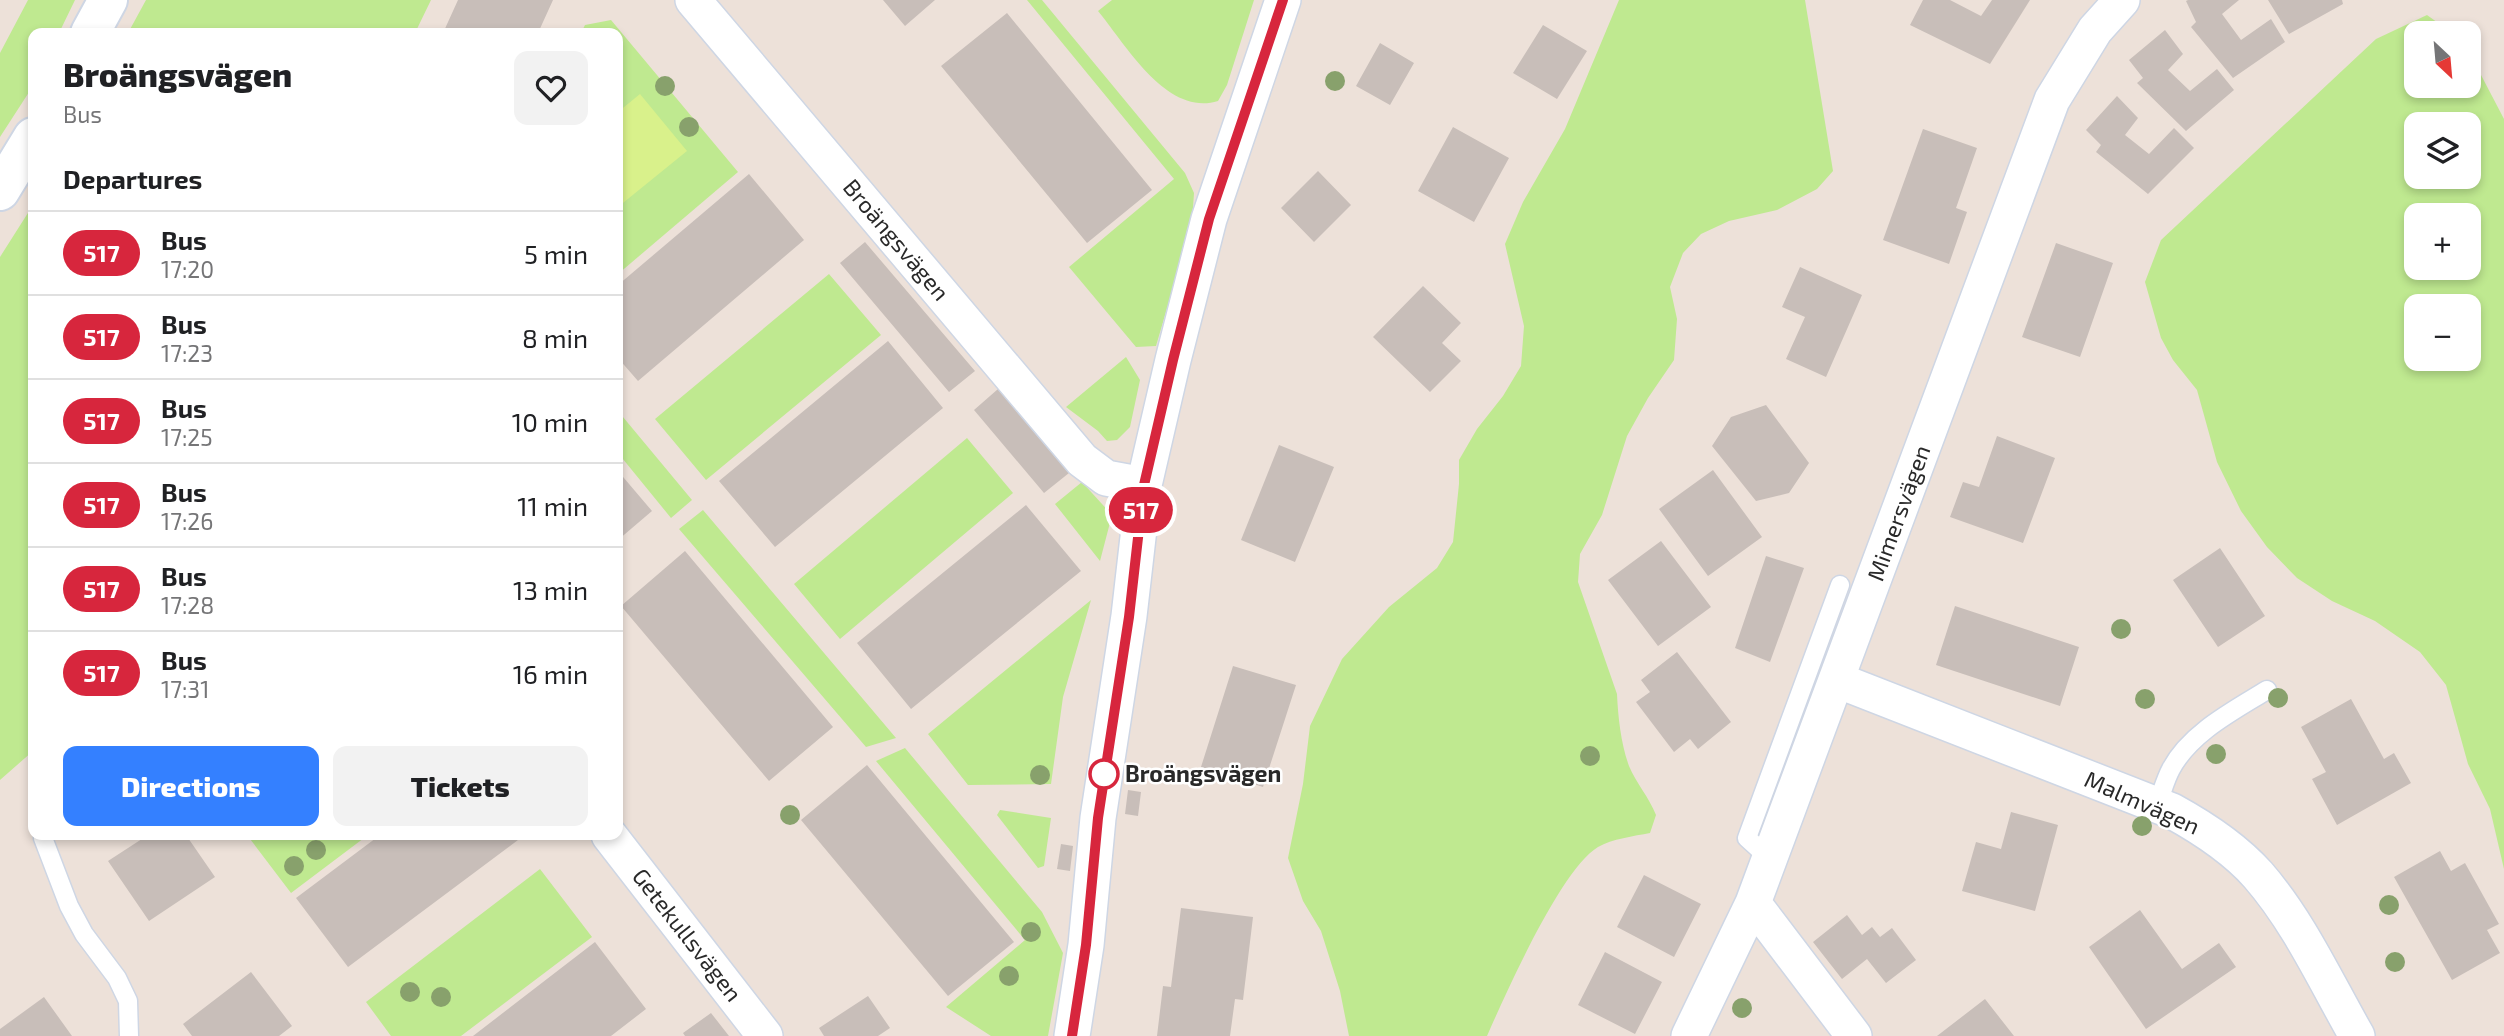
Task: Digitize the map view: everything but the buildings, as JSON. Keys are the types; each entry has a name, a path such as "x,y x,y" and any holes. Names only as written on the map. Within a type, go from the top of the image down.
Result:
{"street":[{"path":"93,28 108,0"},
{"name":"Broängsvägen","path":"693,0 1082,460 1106,478 1144,485"},
{"path":"1072,1036 1086,945 1098,818 1129,617 1144,485 1209,219 1283,0"},
{"name":"Mimersvägen","path":"1689,1036 1753,904 2052,100 2095,30 2122,0"},
{"path":"0,191 28,145"},
{"name":"Malmvägen","path":"1837,680 2172,811 2204,829 2256,873 2278,899 2357,1036"},
{"name":"Getekullsvägen","path":"613,840 765,1036"},
{"path":"1753,904 1854,1036"}],"lane":[{"path":"1769,858 1747,838 1840,585"},
{"path":"2157,805 2171,770 2180,756 2226,715 2267,690"},
{"path":"44,840 69,906 84,934 117,978 128,1001 129,1036"}],"green space":[{"path":"28,0 75,0 61,28 28,28 28,94 0,137 0,53"},
{"path":"146,0 431,0 417,28 131,28"},
{"path":"1027,0 1042,0 1185,173 1194,193 1192,223 1156,346 1136,347 1069,267 1174,179"},
{"path":"1112,0 1254,0 1227,85 1218,101 1199,103 1182,98 1165,89 1149,75 1098,11"},
{"path":"1619,0 1805,0 1833,171 1817,189 1777,210 1729,221 1701,234 1683,253 1670,287 1677,319 1674,360 1648,398 1627,436 1602,515 1580,554 1578,582 1617,694 1626,758 1656,815 1650,833 1604,844 1583,860 1536,934 1487,1036 1349,1036 1340,991 1321,931 1303,901 1288,858 1303,784 1310,726 1342,659 1389,607 1437,568 1453,542 1459,460 1521,366 1524,326 1505,244 1523,202 1565,129"},
{"path":"2427,15 2435,21 2414,21"},
{"path":"611,20 618,28 584,28 585,25"},
{"path":"2404,26 2404,98 2482,98 2482,77 2504,119 2504,869 2490,809 2468,764 2446,685 2420,652 2375,621 2332,601 2297,578 2267,547 2241,511 2217,462 2197,390 2173,360 2161,338 2145,282 2161,240 2376,39"},
{"path":"623,34 738,172 623,270"},
{"path":"640,94 687,151 623,203 623,108"},
{"path":"28,213 28,755 0,780 0,257"},
{"path":"829,274 881,335 706,480 655,419"},
{"path":"1126,357 1140,380 1130,427 1117,440 1107,441 1066,407"},
{"path":"623,417 692,500 671,518 623,459"},
{"path":"967,438 1013,493 840,639 794,584"},
{"path":"1082,482 1112,515 1100,561 1055,504"},
{"path":"703,510 896,738 866,747 679,529"},
{"path":"1091,600 1063,697 1051,784 968,785 928,734"},
{"path":"905,748 1042,912 1063,953 1048,1036 991,1036 946,1007 1025,940 876,761"},
{"path":"1000,810 1051,818 1044,866 1038,868 997,815"},
{"path":"251,840 361,840 291,893"},
{"path":"540,869 592,937 461,1036 391,1036 366,1002"}],"bus line":[{"name":"517","path":"1072,1036 1086,945 1098,818 1129,617 1144,485 1209,219 1283,0"}],"place":[{"name":"Broängsvägen","path":"1104,774"}]}
